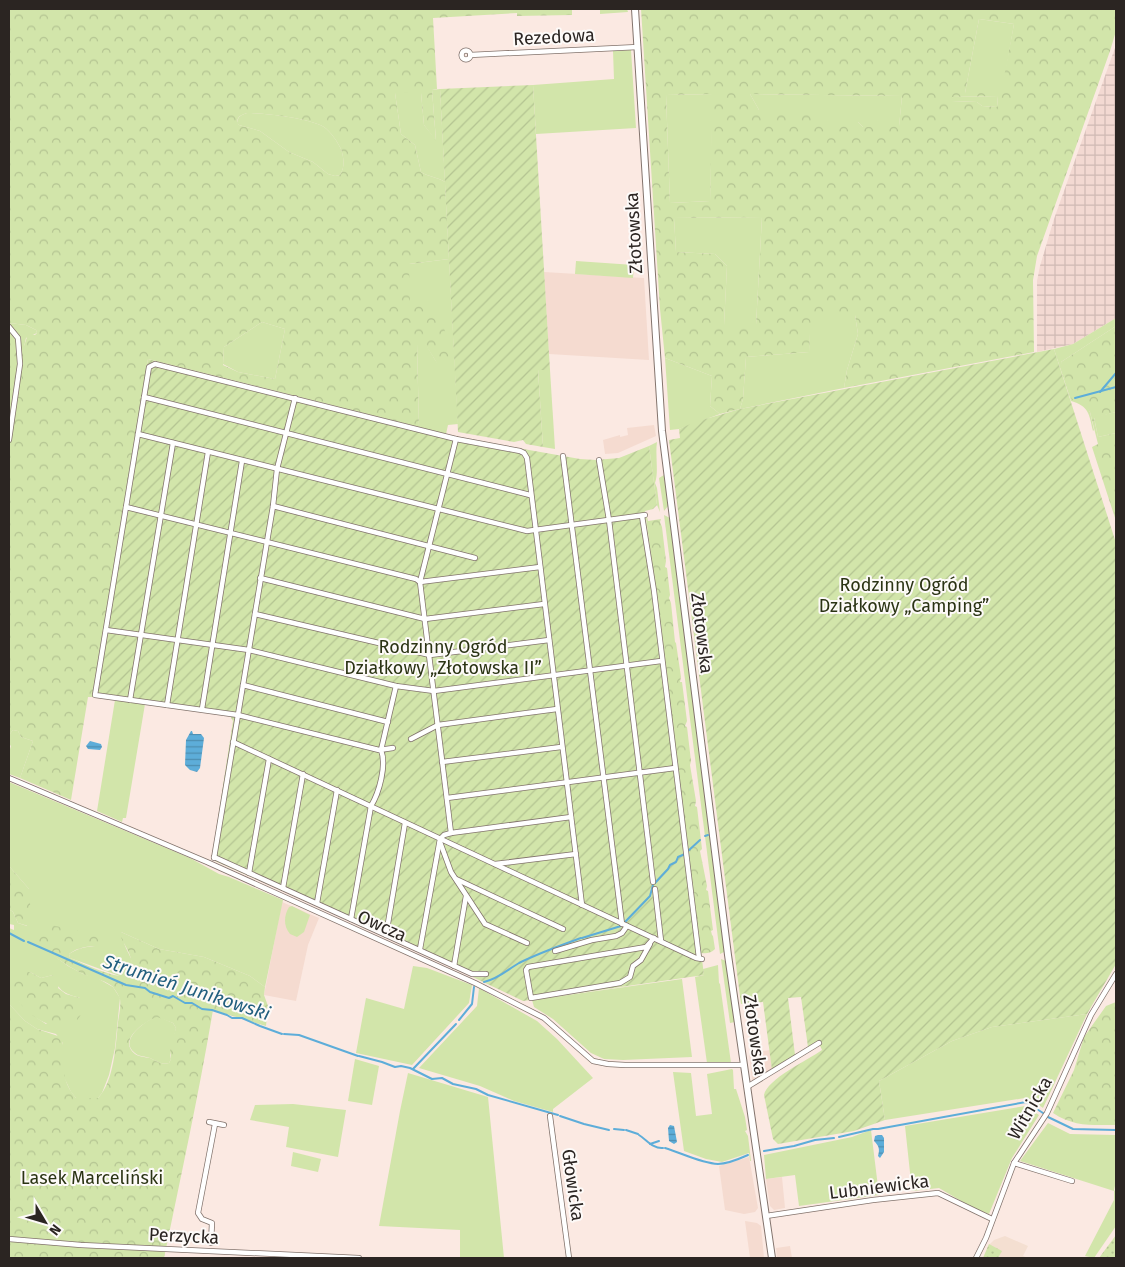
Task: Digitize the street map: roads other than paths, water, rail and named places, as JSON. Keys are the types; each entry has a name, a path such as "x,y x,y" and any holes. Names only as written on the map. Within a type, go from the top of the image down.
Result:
{"street":[{"name":"Złotowska","path":"635,9 662,431 723,915 772,1258"},
{"name":"Rezedowa","path":"470,55 638,47"},
{"path":"9,327 18,338 20,364 9,440"},
{"path":"393,748 381,750 238,715 95,696 149,367 155,364 456,439 524,453 582,905"},
{"path":"144,397 530,495"},
{"path":"296,398 277,469 273,506 214,858 472,974 478,976 486,974"},
{"path":"138,434 526,531 644,516 700,959 233,742"},
{"path":"451,833 420,582 456,439"},
{"path":"130,700 173,443"},
{"path":"166,705 208,452"},
{"path":"563,456 622,924"},
{"path":"599,460 609,520 652,882"},
{"path":"202,710 242,461"},
{"path":"273,506 475,558"},
{"path":"126,507 416,579 420,582 540,567"},
{"path":"260,578 425,619 544,604"},
{"path":"255,614 430,655 549,640"},
{"path":"106,630 249,650 396,686 434,691 661,661"},
{"path":"243,686 388,722"},
{"path":"351,919 371,806 380,783 384,756 381,750 396,686"},
{"path":"411,740 438,725 557,709"},
{"path":"442,762 561,747"},
{"path":"249,873 269,759"},
{"path":"447,798 675,768"},
{"path":"283,888 303,774"},
{"name":"Owcza","path":"9,778 198,858 476,983 544,1018 593,1061 625,1065 744,1065"},
{"path":"317,903 337,790"},
{"path":"420,949 440,838 451,833 571,817"},
{"path":"386,935 405,823"},
{"path":"440,838 441,847 451,872 485,924 527,943"},
{"path":"495,864 576,854"},
{"path":"455,879 563,929"},
{"path":"655,889 661,941"},
{"path":"454,966 466,896"},
{"path":"555,951 592,940 616,936 627,926"},
{"path":"650,944 646,947 528,967 526,970 530,999 620,983 630,977 634,966 641,960 654,938"},
{"name":"Witnicka","path":"976,1258 986,1238 1014,1163 1047,1113 1091,1015 1116,974"},
{"path":"747,1087 819,1043"},
{"name":"Głowicka","path":"550,1116 569,1258"},
{"path":"209,1122 224,1125"},
{"path":"211,1243 212,1223 202,1219 198,1213 216,1124"},
{"path":"1014,1163 1072,1181"},
{"name":"Lubniewicka","path":"766,1216 891,1197 938,1193 992,1220"},
{"name":"Perzycka","path":"9,1239 267,1256 359,1258"}],"water":[{"path":"191,731 193,734 201,734 204,738 200,768 197,772 190,770 185,765 186,740"},
{"path":"90,741 101,744 100,750 88,749 86,746"},
{"path":"670,1125 674,1126 677,1142 674,1144 669,1141 668,1128"},
{"path":"882,1135 884,1138 884,1152 880,1158 878,1156 879,1148 874,1141 875,1136"}],"waterway":[{"path":"1100,392 1116,373"},
{"path":"1075,398 1116,387"},
{"path":"688,851 700,840"},
{"path":"655,883 670,865 676,862 678,857 685,854"},
{"path":"625,922 650,896 653,885"},
{"path":"582,938 621,926"},
{"name":"Strumień Junikowski","path":"9,933 24,941"},
{"path":"484,982 498,977 527,959 581,938"},
{"name":"Strumień Junikowski","path":"28,942 126,985 145,988 150,992 169,998 173,996 202,1009 212,1010 232,1018 242,1018 282,1034"},
{"path":"459,1020 472,1004 474,987"},
{"path":"413,1069 456,1024"},
{"name":"Strumień Junikowski","path":"284,1034 299,1035 358,1056"},
{"name":"Strumień Junikowski","path":"359,1056 395,1067 410,1068 432,1079 442,1078 453,1084 476,1089 488,1095 558,1115"},
{"name":"Strumień Junikowski","path":"839,1137 873,1129 1026,1102 1043,1113"},
{"name":"Strumień Junikowski","path":"560,1116 609,1130"},
{"name":"Strumień Junikowski","path":"1048,1117 1073,1129 1116,1130"},
{"name":"Strumień Junikowski","path":"614,1129 624,1130"},
{"name":"Strumień Junikowski","path":"626,1130 638,1134"},
{"name":"Strumień Junikowski","path":"639,1135 653,1146 663,1148"},
{"name":"Strumień Junikowski","path":"764,1151 815,1140 834,1138"},
{"name":"Strumień Junikowski","path":"650,1144 659,1141"},
{"name":"Strumień Junikowski","path":"665,1148 698,1160 718,1164 748,1155"}],"park label":[{"name":"Rodzinny Ogród Działkowy „Camping”","path":"904,595"},
{"name":"Rodzinny Ogród Działkowy „Złotowska II”","path":"443,658"},
{"name":"Lasek Marceliński","path":"92,1178"}]}
